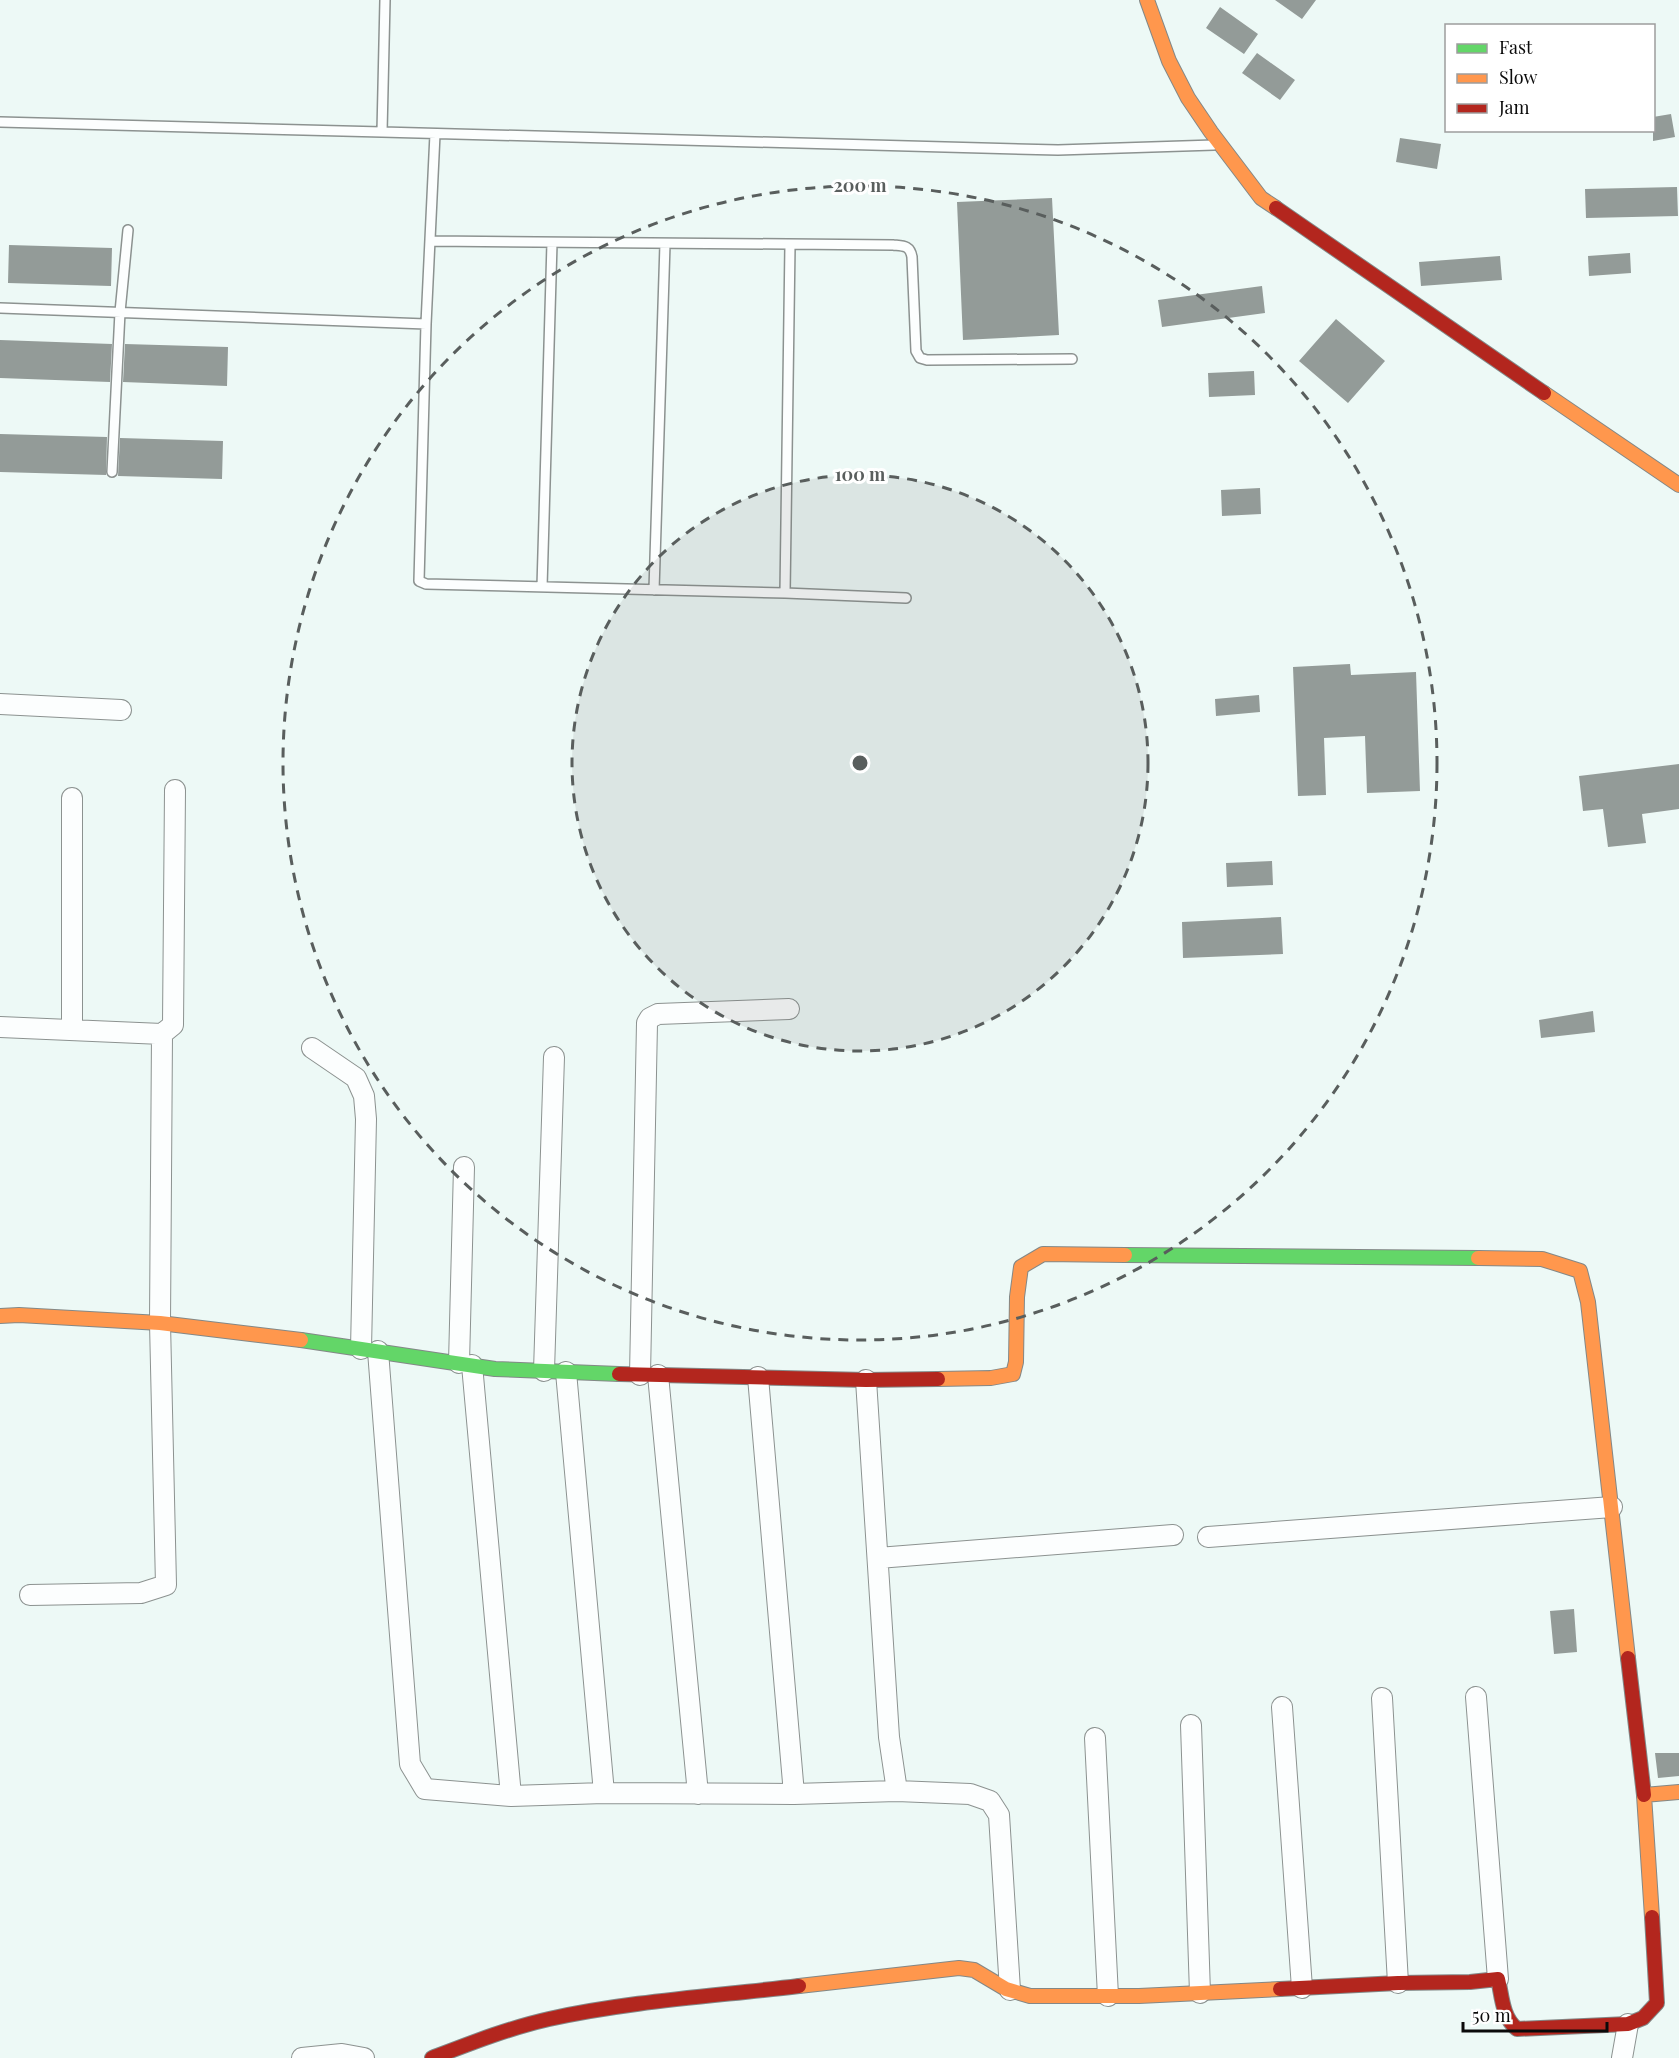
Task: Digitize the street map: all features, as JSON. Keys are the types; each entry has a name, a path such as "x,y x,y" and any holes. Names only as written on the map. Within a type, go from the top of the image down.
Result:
{"street":[{"path":"1147,0 1169,61 1198,114 1261,198 1679,485"},
{"path":"0,704 121,710"},
{"path":"0,1027 162,1034 173,1025 175,790"},
{"path":"72,798 72,1029"},
{"path":"698,1794 649,1375 647,1023 650,1018 658,1014 789,1009"},
{"path":"30,1595 141,1593 166,1585 160,1323 162,1034"},
{"path":"312,1048 356,1078 364,1096 369,1350 410,1764 425,1789 511,1796 897,1791 970,1794 990,1801 999,1815 1010,1990"},
{"path":"544,1371 554,1057"},
{"path":"464,1167 466,1364 511,1796"},
{"path":"0,1316 19,1315 160,1323 495,1369 866,1380 991,1378 1013,1374 1016,1362 1017,1297 1021,1267 1043,1254 1542,1259 1580,1271 1588,1302 1647,1818 1657,2003 1643,2018 1628,2024 1517,2029 1511,2025 1506,2016 1498,1979 1476,1696"},
{"path":"566,1372 604,1793"},
{"path":"758,1377 794,1794"},
{"path":"866,1380 889,1737 897,1791"},
{"path":"1208,1537 1612,1507"},
{"path":"878,1558 1173,1535"},
{"path":"1382,1698 1398,1983"},
{"path":"1282,1707 1302,1988"},
{"path":"1191,1725 1200,1993"},
{"path":"1095,1738 1108,1996"},
{"path":"1644,1795 1679,1792"},
{"path":"432,2058 493,2034 601,2010 959,1968 974,1970 1010,1990 1030,1996 1200,1993 1498,1979"},
{"path":"1622,2058 1628,2024"},
{"path":"302,2058 342,2054 364,2058"}],"lane":[{"path":"382,132 385,0"},
{"path":"0,122 1058,150 1219,144"},
{"path":"435,134 426,324 419,581 426,584 906,598"},
{"path":"112,472 120,312 128,230"},
{"path":"430,241 893,245 908,247 912,256 917,356 927,360 1072,359"},
{"path":"542,587 552,243"},
{"path":"654,590 665,244"},
{"path":"785,593 790,245"},
{"path":"0,308 426,324"}],"building":[{"path":"1275,0 1316,0 1302,19"},
{"path":"1220,7 1258,34 1244,54 1206,28"},
{"path":"1257,53 1295,80 1280,100 1242,73"},
{"path":"1671,114 1675,137 1653,141 1655,117"},
{"path":"1400,138 1441,144 1437,169 1396,162"},
{"path":"1677,187 1678,216 1586,218 1585,189"},
{"path":"1052,198 1059,335 963,340 957,202"},
{"path":"9,245 112,248 111,286 8,283"},
{"path":"1630,253 1631,273 1589,276 1588,256"},
{"path":"1500,256 1502,280 1421,286 1419,262"},
{"path":"1262,286 1265,313 1162,327 1158,300"},
{"path":"1336,319 1385,361 1348,403 1299,361"},
{"path":"0,340 112,344 110,382 0,378"},
{"path":"125,344 228,347 227,386 123,382"},
{"path":"1254,371 1255,395 1209,397 1208,373"},
{"path":"0,434 107,437 106,475 0,472"},
{"path":"120,438 223,441 222,479 118,476"},
{"path":"1260,488 1261,514 1222,516 1221,490"},
{"path":"1350,664 1351,675 1416,672 1420,791 1367,793 1365,736 1324,738 1326,795 1298,796 1293,667"},
{"path":"1259,695 1260,712 1216,716 1215,699"},
{"path":"1679,764 1679,809 1642,814 1646,843 1608,847 1603,809 1583,811 1579,776"},
{"path":"1272,861 1273,885 1227,887 1226,863"},
{"path":"1281,917 1283,954 1183,958 1182,922"},
{"path":"1593,1011 1595,1032 1541,1038 1539,1020"},
{"path":"1574,1609 1577,1652 1554,1654 1550,1611"},
{"path":"1655,1753 1679,1753 1679,1776 1658,1778"}],"traffic: fast":[{"path":"1125,1255 1478,1258"},
{"path":"301,1340 495,1369 619,1374"}],"traffic: slow":[{"path":"1147,0 1169,61 1188,98 1261,198 1276,208"},
{"path":"1544,393 1679,485"},
{"path":"938,1379 991,1378 1013,1374 1016,1362 1017,1297 1021,1267 1043,1254 1125,1255"},
{"path":"1478,1258 1542,1259 1580,1271 1588,1302 1628,1658"},
{"path":"0,1316 19,1315 160,1323 301,1340"},
{"path":"1652,1917 1644,1795 1679,1792"},
{"path":"799,1986 959,1968 974,1970 1006,1989 1030,1996 1139,1996 1280,1989"}],"traffic: jam":[{"path":"1276,208 1544,393"},
{"path":"619,1374 866,1380 938,1379"},
{"path":"1628,1658 1644,1795"},
{"path":"1280,1989 1498,1979 1505,2012 1517,2029 1628,2024 1643,2018 1657,2003 1652,1917"},
{"path":"432,2058 490,2036 549,2019 642,2003 799,1986"}]}
